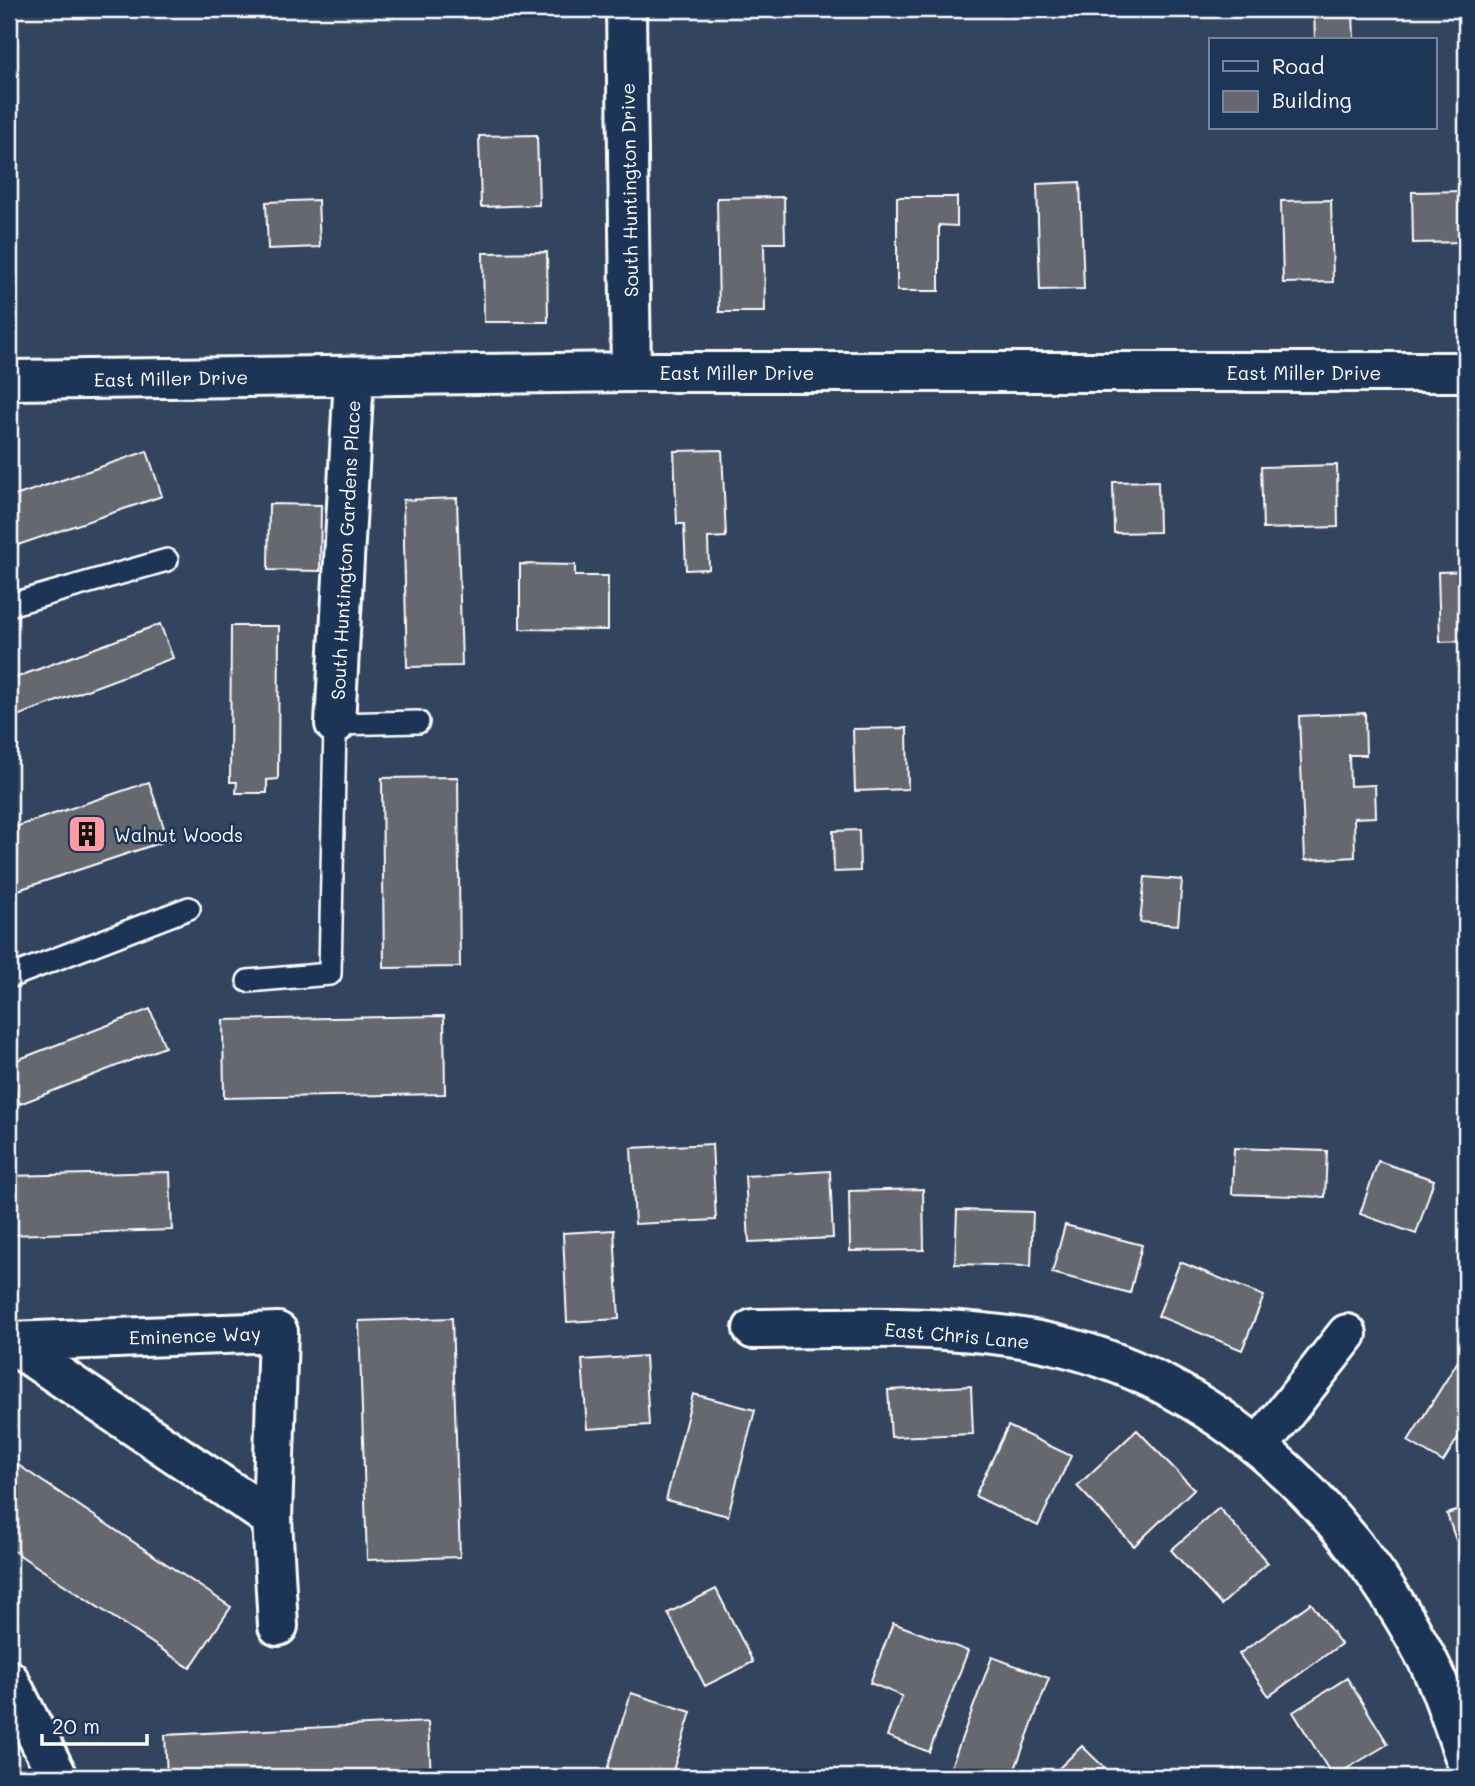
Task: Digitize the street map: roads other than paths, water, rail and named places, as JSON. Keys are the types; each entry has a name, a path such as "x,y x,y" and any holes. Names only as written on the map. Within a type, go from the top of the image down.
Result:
{"street":[{"name":"South Huntington Drive","path":"626,9 631,372"},
{"name":"East Miller Drive","path":"9,380 631,372 1466,372"},
{"name":"South Huntington Gardens Place","path":"335,724 354,376"},
{"name":"East Chris Lane","path":"753,1329 904,1328 1023,1339 1077,1352 1163,1385 1205,1408 1259,1446 1320,1502 1377,1574 1429,1663 1466,1760"},
{"name":"Eminence Way","path":"9,1342 278,1332 272,1519 278,1626"},
{"path":"1259,1446 1348,1334"},
{"name":"Eminence Way","path":"9,1342 272,1519"},
{"path":"9,1680 58,1777"}],"lane":[{"path":"9,605 167,559"},
{"path":"248,981 330,974 335,724 418,722"},
{"path":"9,976 189,908"}],"place":[{"name":"Walnut Woods","path":"87,834"}]}
